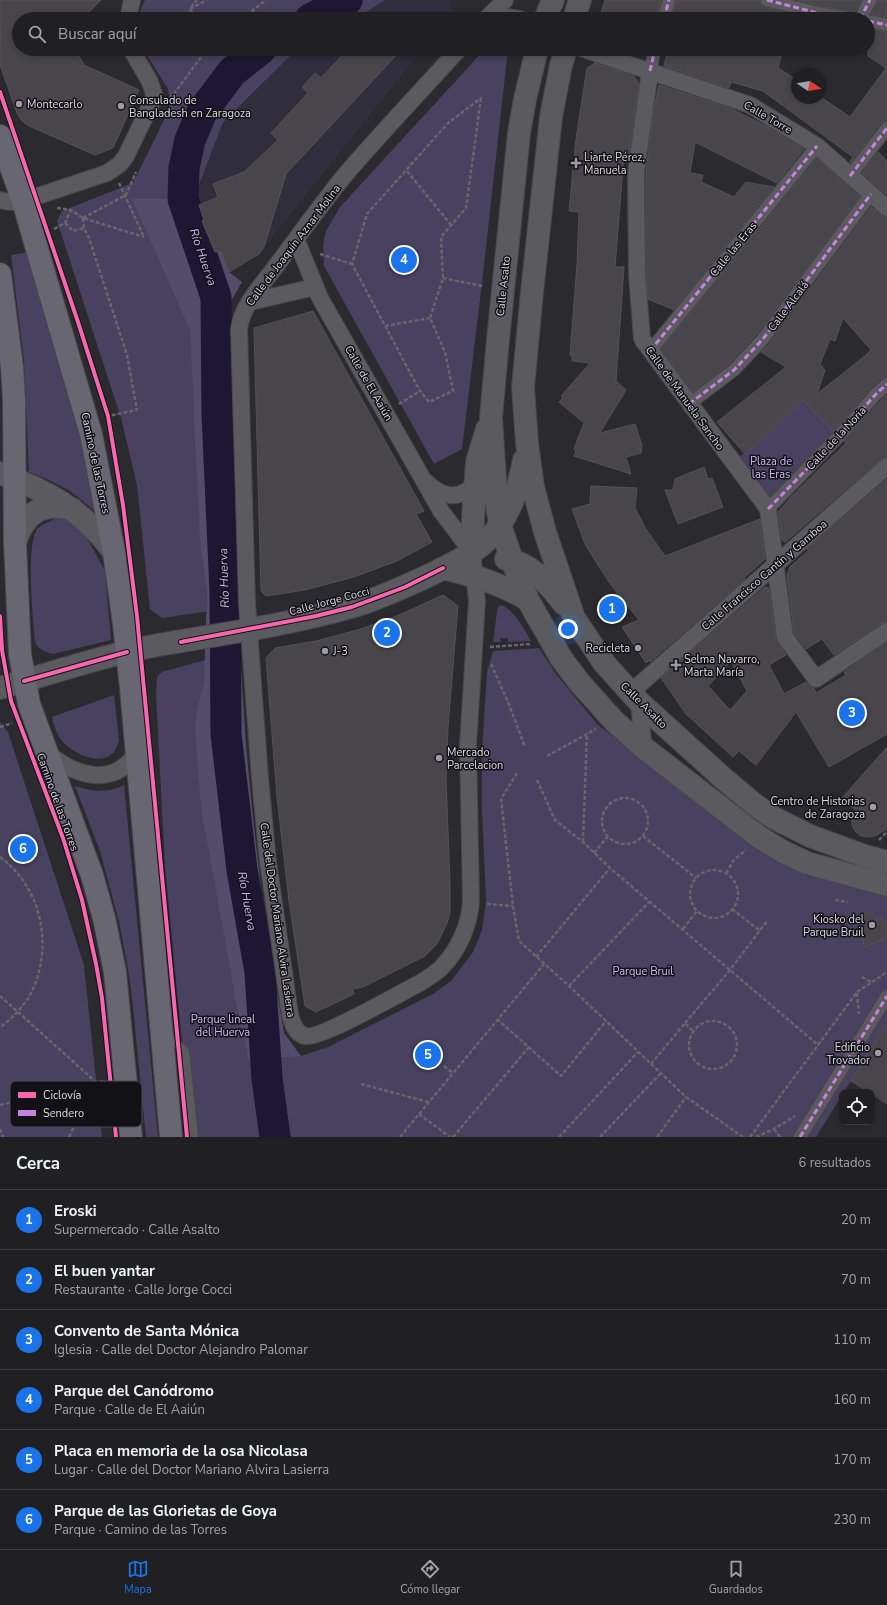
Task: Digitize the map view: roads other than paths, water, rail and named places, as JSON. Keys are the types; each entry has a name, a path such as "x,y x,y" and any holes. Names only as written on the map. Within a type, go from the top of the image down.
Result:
{"main road":[{"path":"548,12 553,0"},
{"path":"576,12 580,0"},
{"name":"Calle Asalto","path":"535,56 519,133 498,340 492,417 496,497 500,525 528,600 561,658 579,682 614,721 644,748 759,837 782,851 807,863 887,885"},
{"name":"Calle Asalto","path":"561,56 550,117 523,387 527,443 533,487 545,532 574,618 604,663 637,693 724,779 774,818 810,836 865,856 887,862"},
{"name":"Camino de las Torres","path":"0,136 23,201 92,434 114,552 127,652 171,1137"},
{"name":"Camino de las Torres","path":"0,274 12,367 14,399 8,476 15,543 18,644 29,704 92,875 112,950 126,1081"},
{"path":"492,417 477,462 474,485 472,552 512,560 530,568 547,583 574,618"},
{"name":"Calle Asalto","path":"472,552 483,544 500,525 518,490 527,443"},
{"path":"8,476 50,495 72,509 99,532 114,552"},
{"path":"15,543 18,532 24,523 30,515 38,510 60,506 72,509"},
{"name":"Calle Jorge Cocci","path":"127,652 316,616 352,607 405,587 472,552"},
{"path":"443,568 476,577 513,592 528,600"},
{"path":"0,688 127,652"},
{"name":"Camino de las Torres","path":"130,1127 131,1137"}],"street":[{"path":"129,12 132,0"},
{"path":"493,12 505,0"},
{"path":"666,12 669,0"},
{"path":"767,0 812,12"},
{"path":"864,12 870,0"},
{"path":"875,22 887,25"},
{"path":"0,200 10,202 23,201 47,194 107,173 120,164 126,156 152,102 154,94 150,82 135,56"},
{"name":"Calle de Joaquín Aznar Molina","path":"244,630 247,603 239,329 240,320 250,302 345,175 453,56"},
{"name":"Calle Torre","path":"604,56 750,105 817,146 887,208"},
{"path":"650,71 653,56"},
{"name":"Calle de Manuela Sancho","path":"650,71 636,172 637,275 642,340 768,509 785,636 816,678 887,631"},
{"path":"850,176 887,128"},
{"name":"Calle las Eras","path":"650,351 817,146"},
{"name":"Calle Alcalá","path":"689,404 734,370 763,339 871,194"},
{"name":"Calle de El Aaiún","path":"296,239 315,287 441,511 472,552"},
{"path":"250,302 315,287"},
{"name":"Calle de la Noria","path":"768,509 887,384"},
{"name":"Calle Francisco Cantín y Gamboa","path":"637,693 776,564 887,466"},
{"name":"Calle de El Aaiún","path":"424,479 437,490 449,496 462,495 468,492 474,485"},
{"name":"Calle del Doctor Mariano Alvira Lasierra","path":"244,630 268,862 290,1014 295,1029 304,1036 310,1036 330,1029 420,983 433,974 448,960 466,926 470,914 471,900 468,745 477,601 476,577 472,552"},
{"path":"637,693 644,748"},
{"name":"Camino de las Torres","path":"46,752 67,767 76,771 98,775 118,771 130,762 136,754"},
{"path":"800,1137 887,996"}],"lane":[{"path":"161,1031 185,1050 194,1137"}],"waterway":[{"name":"Río Huerva","path":"324,12 347,0"},
{"name":"Río Huerva","path":"252,56 232,72 202,112 190,140 184,168 183,199 216,297 217,414 225,591 226,734 242,870 260,972 267,1078 275,1137"}],"place":[{"name":"Montecarlo","path":"19,104"},
{"name":"Consulado de Bangladesh en Zaragoza","path":"121,106"},
{"name":"Liarte Pérez, Manuela","path":"576,163"},
{"name":"Parque del Canódromo","path":"404,260"},
{"name":"Eroski","path":"612,609"},
{"name":"El buen yantar","path":"387,633"},
{"name":"Recicleta","path":"638,648"},
{"name":"J-3","path":"325,651"},
{"name":"Selma Navarro, Marta María","path":"676,665"},
{"name":"Convento de Santa Mónica","path":"852,713"},
{"name":"Mercado Parcelacion","path":"439,758"},
{"name":"Centro de Historias de Zaragoza","path":"873,807"},
{"name":"Parque de las Glorietas de Goya","path":"23,849"},
{"name":"Kiosko del Parque Bruil","path":"872,925"},
{"name":"Edificio Trovador","path":"878,1053"},
{"name":"Placa en memoria de la osa Nicolasa","path":"428,1055"}],"park label":[{"name":"Plaza de las Eras","path":"771,467"},
{"name":"Parque Bruil","path":"643,971"},
{"name":"Parque lineal del Huerva","path":"223,1025"}]}
